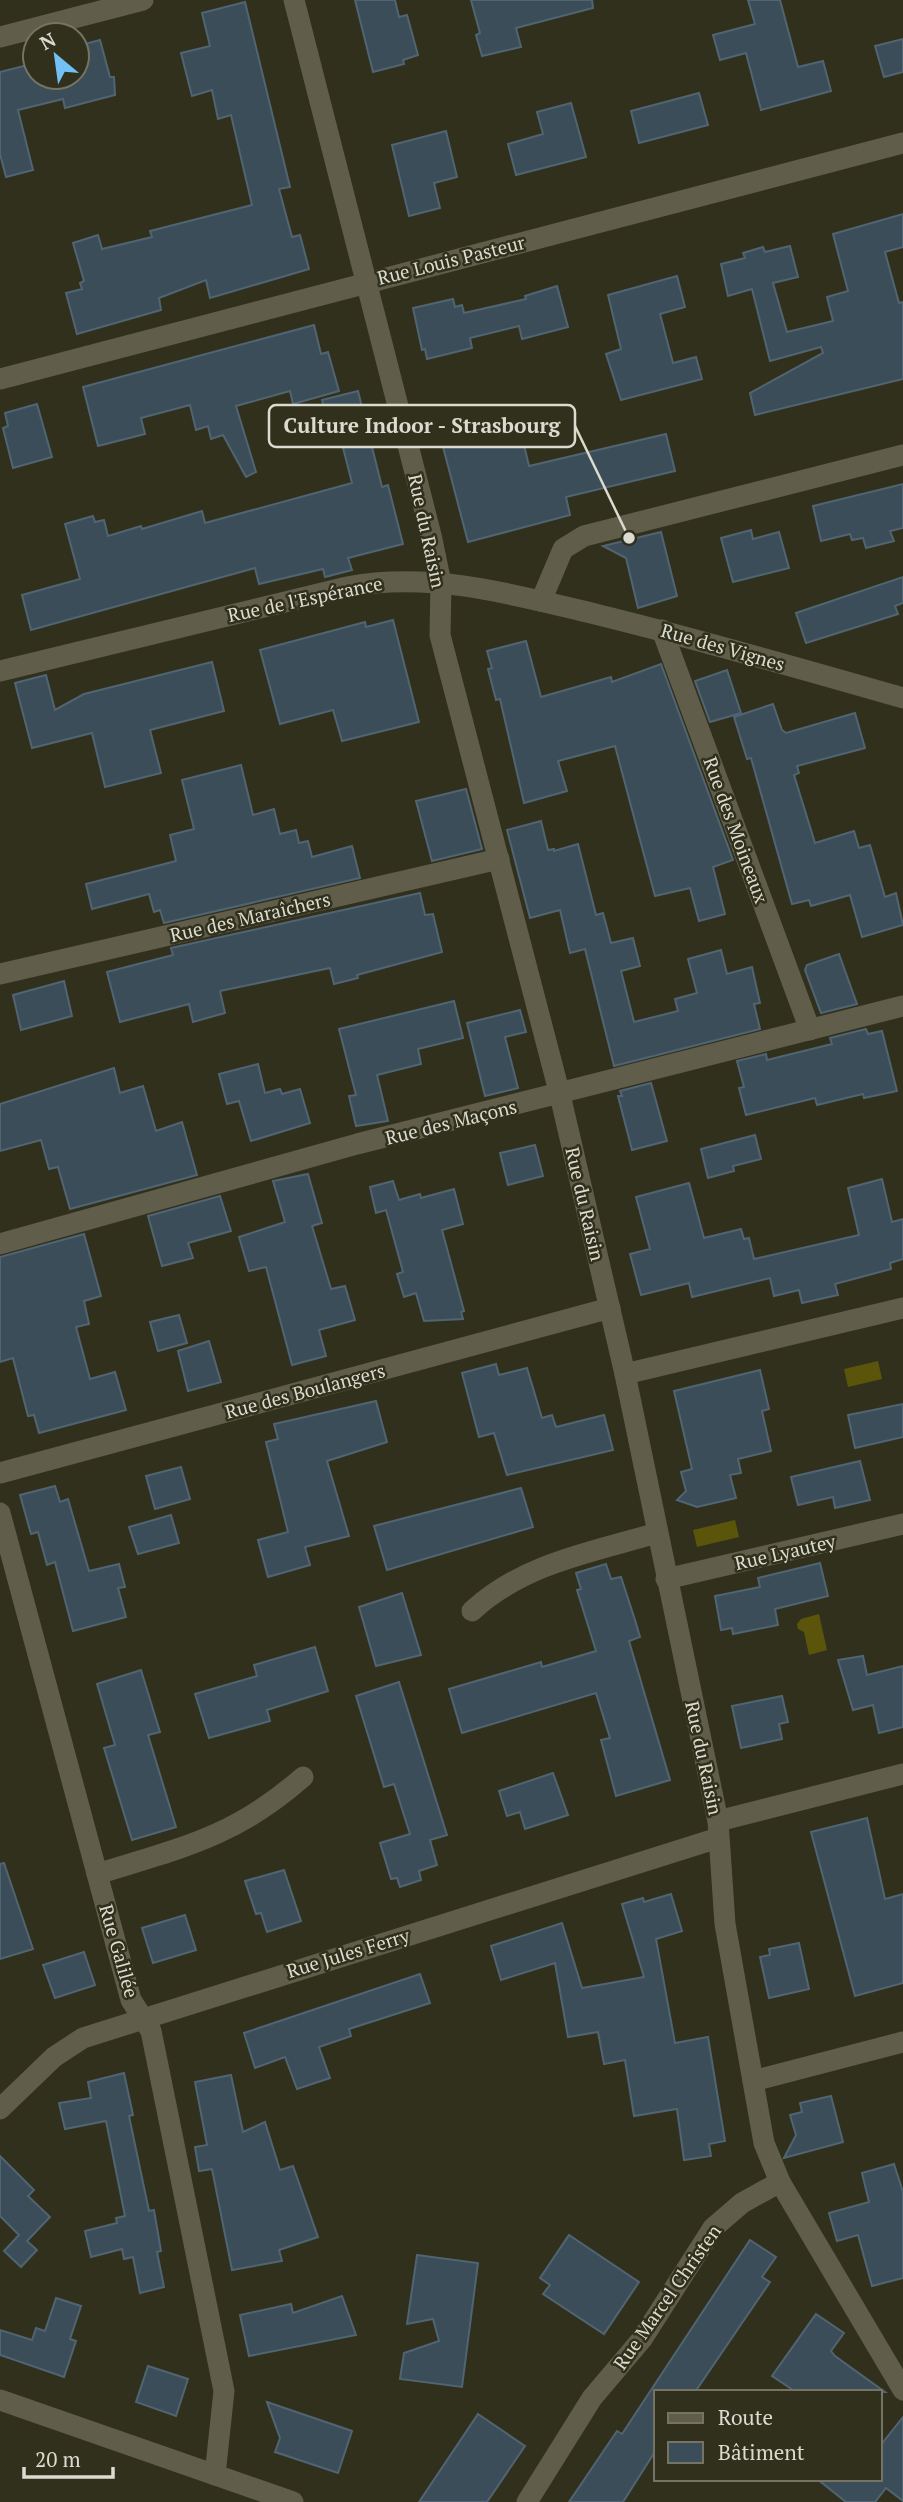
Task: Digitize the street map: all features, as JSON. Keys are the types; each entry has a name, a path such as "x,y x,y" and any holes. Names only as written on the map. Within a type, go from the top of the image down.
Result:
{"street":[{"path":"0,37 143,0"},
{"name":"Rue du Raisin","path":"295,0 441,583 440,635 560,1095 625,1374 718,1830 726,1934 764,2143 780,2182 903,2390"},
{"name":"Rue Louis Pasteur","path":"0,379 903,143"},
{"path":"541,601 563,549 584,536 903,456"},
{"name":"Rue de l'Espérance","path":"0,671 346,587 391,580 465,584 541,601"},
{"name":"Rue des Vignes","path":"541,601 662,630 903,698"},
{"name":"Rue des Moineaux","path":"662,630 810,1030"},
{"name":"Rue des Maraîchers","path":"0,974 499,859"},
{"name":"Rue des Maçons","path":"0,1244 357,1144 560,1095 903,1006"},
{"name":"Rue des Boulangers","path":"0,1472 610,1308"},
{"path":"625,1374 903,1308"},
{"name":"Rue Galilée","path":"0,1513 131,2000 151,2031 224,2391 215,2475"},
{"name":"Rue Lyautey","path":"666,1579 903,1524"},
{"path":"472,1611 496,1591 536,1568 657,1533"},
{"name":"Rue Jules Ferry","path":"0,2109 67,2047 143,2018 718,1830 903,1774"},
{"path":"97,1874 212,1838 261,1810 303,1777"},
{"path":"753,2081 903,2042"},
{"name":"Rue Marcel Christen","path":"527,2502 592,2398 642,2339 708,2234 742,2203 780,2182"},
{"path":"0,2400 293,2502"}],"shaded area":[{"path":"878,1361 882,1379 848,1387 844,1369"},
{"path":"735,1520 739,1537 697,1547 693,1530"},
{"path":"819,1614 827,1650 809,1655 804,1632 798,1629 797,1624 801,1619"}],"building":[{"path":"355,0 395,0 399,17 407,15 418,55 403,60 404,64 373,72"},
{"path":"471,0 592,0 593,8 516,28 521,47 482,56 476,35 480,33"},
{"path":"748,0 780,0 798,67 823,61 831,91 761,110 746,53 720,60 713,35 755,24"},
{"path":"245,2 290,187 279,189 292,237 300,235 309,269 210,298 206,280 159,298 161,310 77,334 66,293 82,289 80,283 84,281 73,243 98,235 102,249 152,237 150,231 252,205 231,115 218,119 212,90 192,96 181,53 210,46 202,13"},
{"path":"903,39 903,72 884,77 875,46"},
{"path":"100,40 110,77 114,77 115,95 65,108 63,99 18,110 33,170 6,177 0,154 0,72 21,67 21,91 91,91 91,42"},
{"path":"699,93 708,125 639,143 631,111"},
{"path":"571,103 586,157 516,175 508,144 543,134 537,112"},
{"path":"446,131 457,177 434,183 440,208 409,216 392,145"},
{"path":"903,214 903,247 885,252 899,303 903,302 903,379 755,415 750,393 823,353 821,347 770,361 752,289 728,296 721,264 745,258 743,253 763,247 765,252 790,246 798,277 773,283 787,332 833,321 827,297 848,291 833,234"},
{"path":"677,276 685,307 660,314 673,363 696,357 702,379 621,400 606,354 621,349 608,295"},
{"path":"557,286 568,327 522,339 519,326 470,338 472,348 427,359 425,349 422,350 413,308 453,299 455,307 462,305 464,313 526,299 525,296"},
{"path":"314,325 321,354 328,352 339,391 293,404 290,391 236,406 256,472 246,477 223,435 211,439 208,426 196,430 190,405 141,418 145,434 98,446 83,387"},
{"path":"358,391 382,487 388,485 403,544 348,558 352,570 325,577 323,569 259,584 255,568 31,630 22,595 80,579 65,524 93,516 95,522 104,520 108,536 202,511 205,523 352,483 339,432 331,434 322,400"},
{"path":"37,404 52,457 13,468 3,428 8,426 5,413"},
{"path":"519,424 529,466 666,434 675,471 566,497 570,515 468,542 442,443"},
{"path":"903,484 903,528 890,531 894,541 866,548 863,538 852,540 850,534 821,541 813,506"},
{"path":"751,530 753,539 779,532 789,568 733,582 721,538"},
{"path":"661,532 677,596 638,608 626,558 603,546"},
{"path":"903,577 903,603 895,606 898,614 806,643 796,613"},
{"path":"393,620 419,722 342,741 333,710 280,724 260,650 365,622 366,627"},
{"path":"526,641 541,697 611,677 612,682 661,664 733,860 713,867 725,914 699,921 690,888 655,896 615,746 558,761 567,791 524,803 500,699 496,700 488,669 492,668 487,651"},
{"path":"212,662 224,711 150,730 161,773 105,787 92,733 32,748 15,683 46,675 55,710 84,694"},
{"path":"727,670 741,713 710,722 695,681"},
{"path":"773,704 782,730 786,733 855,713 865,748 797,766 799,773 794,775 815,843 854,831 859,848 870,845 885,897 896,893 903,925 862,937 850,895 811,906 809,900 792,904 751,758 747,759 734,717"},
{"path":"241,765 253,815 274,809 280,834 296,830 299,843 308,841 312,857 352,846 360,878 164,923 160,910 154,912 149,894 92,909 86,884 176,861 170,835 194,829 182,780"},
{"path":"466,789 482,849 432,861 416,801"},
{"path":"541,821 548,850 554,851 578,844 596,915 603,913 611,943 633,938 640,966 621,971 634,1022 678,1011 675,999 697,993 688,959 721,950 727,974 752,967 760,1003 754,1004 760,1029 614,1066 585,949 570,953 560,910 530,918 507,830"},
{"path":"420,893 425,915 433,914 442,952 334,984 330,968 220,991 225,1013 193,1022 189,1004 120,1022 107,972 173,955 171,948"},
{"path":"839,954 857,1004 821,1013 805,970 807,965"},
{"path":"64,981 72,1016 21,1030 13,995"},
{"path":"454,1001 463,1038 418,1049 421,1064 377,1075 388,1121 356,1126 349,1096 356,1095 339,1029"},
{"path":"520,1010 526,1032 505,1037 518,1088 485,1096 467,1023"},
{"path":"866,1029 868,1034 882,1031 897,1091 864,1098 863,1094 817,1105 815,1098 746,1115 739,1088 744,1087 737,1061 766,1054 767,1060 832,1044 830,1038"},
{"path":"258,1064 265,1093 280,1089 282,1094 300,1089 310,1123 251,1141 239,1101 227,1104 219,1074"},
{"path":"114,1068 120,1093 143,1086 156,1131 182,1122 197,1175 70,1209 58,1167 49,1169 41,1140 0,1151 0,1104"},
{"path":"651,1083 667,1141 632,1150 618,1096 622,1096 620,1091"},
{"path":"755,1135 761,1159 733,1166 734,1171 708,1178 701,1149"},
{"path":"535,1145 543,1176 508,1185 500,1153"},
{"path":"308,1174 322,1223 312,1226 331,1289 345,1286 355,1320 319,1330 326,1356 292,1365 266,1267 249,1271 239,1237 285,1222 273,1181"},
{"path":"882,1179 892,1222 903,1219 903,1259 890,1263 891,1269 835,1284 838,1295 802,1303 799,1290 774,1296 770,1278 692,1297 689,1283 641,1295 630,1254 650,1249 636,1197 689,1183 704,1238 741,1229 744,1239 749,1238 754,1259 859,1235 848,1188"},
{"path":"393,1181 399,1200 420,1194 421,1198 454,1189 463,1224 442,1230 464,1311 461,1312 463,1319 424,1321 416,1293 404,1297 397,1274 403,1272 386,1210 376,1213 370,1187"},
{"path":"220,1196 231,1231 188,1243 193,1258 162,1266 148,1216"},
{"path":"84,1234 101,1296 84,1301 89,1324 76,1327 90,1379 115,1372 126,1410 39,1433 34,1415 28,1416 13,1358 0,1362 0,1257"},
{"path":"179,1315 187,1343 158,1351 150,1322"},
{"path":"209,1341 221,1382 188,1391 178,1351"},
{"path":"496,1364 499,1375 527,1368 542,1418 552,1415 556,1427 604,1415 613,1450 507,1475 494,1433 479,1437 462,1373"},
{"path":"760,1370 769,1409 762,1411 771,1451 738,1459 741,1473 730,1475 736,1498 697,1507 677,1500 686,1491 681,1472 692,1469 674,1391"},
{"path":"376,1401 387,1442 327,1461 349,1536 305,1547 310,1565 268,1577 258,1540 288,1532 266,1442 278,1439 274,1424"},
{"path":"903,1404 903,1437 855,1448 848,1415"},
{"path":"860,1461 870,1500 835,1508 833,1497 798,1505 791,1477"},
{"path":"181,1467 190,1499 155,1509 146,1476"},
{"path":"55,1486 60,1502 68,1499 89,1571 119,1564 125,1587 118,1588 126,1617 73,1631 55,1562 47,1565 38,1532 31,1534 20,1495"},
{"path":"521,1488 533,1527 387,1570 374,1526"},
{"path":"171,1515 179,1543 138,1554 129,1527"},
{"path":"820,1563 828,1596 775,1609 778,1625 733,1634 732,1628 721,1630 715,1596 760,1587 758,1578"},
{"path":"606,1564 611,1579 621,1577 635,1620 640,1637 629,1641 670,1780 616,1796 601,1740 610,1738 596,1693 462,1733 449,1689 541,1662 542,1667 596,1651 577,1590 581,1589 576,1573"},
{"path":"402,1593 421,1655 376,1666 359,1607"},
{"path":"315,1647 328,1691 267,1710 270,1721 209,1738 195,1694 257,1676 254,1665"},
{"path":"863,1656 867,1675 903,1666 903,1727 879,1733 873,1705 853,1710 838,1660"},
{"path":"141,1670 160,1732 148,1735 176,1827 132,1840 104,1748 115,1745 97,1684"},
{"path":"399,1682 447,1835 430,1840 437,1865 419,1871 421,1880 400,1887 397,1878 391,1879 380,1843 410,1834 394,1784 384,1787 356,1696"},
{"path":"782,1696 788,1722 779,1724 782,1739 741,1748 732,1706"},
{"path":"553,1773 568,1815 525,1829 520,1812 507,1816 499,1791"},
{"path":"867,1818 885,1899 903,1894 903,1983 855,1996 811,1832"},
{"path":"4,1863 33,1949 0,1959 0,1864"},
{"path":"284,1870 301,1921 267,1932 261,1913 256,1914 245,1881"},
{"path":"671,1894 682,1931 656,1939 675,2043 708,2037 725,2141 709,2144 711,2156 684,2160 677,2109 634,2116 625,2060 604,2064 598,2032 568,2037 555,1963 501,1980 491,1946 562,1923 582,1988 644,1977 622,1904 643,1898 644,1902"},
{"path":"185,1915 196,1950 153,1963 142,1928"},
{"path":"799,1943 809,1989 769,1998 760,1957 770,1955 769,1949"},
{"path":"84,1952 95,1985 55,1998 43,1965"},
{"path":"420,1974 430,2003 349,2029 351,2036 319,2047 330,2078 297,2089 285,2057 255,2068 244,2033"},
{"path":"124,2073 133,2115 129,2116 149,2211 154,2210 161,2251 157,2252 164,2287 140,2293 133,2257 124,2259 122,2249 91,2257 85,2231 117,2223 116,2218 125,2216 106,2121 65,2129 59,2103 91,2098 88,2082"},
{"path":"231,2075 243,2132 265,2122 280,2170 293,2166 318,2237 279,2250 282,2261 232,2270 212,2169 199,2171 195,2147 207,2145 195,2082"},
{"path":"831,2096 843,2142 784,2158 796,2135 790,2115 802,2112 800,2103"},
{"path":"0,2156 34,2190 28,2196 50,2217 27,2241 37,2250 21,2267 4,2251 19,2235 0,2216"},
{"path":"894,2164 903,2192 903,2278 872,2286 858,2235 837,2241 829,2213 869,2202 862,2173"},
{"path":"569,2235 639,2282 604,2334 543,2294 550,2285 540,2278"},
{"path":"750,2240 776,2257 762,2277 770,2282 696,2390 654,2390 654,2453 623,2502 569,2502 617,2431 622,2434"},
{"path":"417,2255 478,2263 462,2387 400,2379 404,2353 439,2341 433,2319 407,2324"},
{"path":"342,2296 356,2335 249,2356 240,2315 291,2304 293,2313"},
{"path":"56,2298 81,2306 70,2339 76,2341 64,2377 0,2355 0,2330 32,2340 36,2328 45,2331"},
{"path":"816,2314 844,2333 831,2351 835,2356 885,2392 793,2390 772,2376"},
{"path":"148,2366 188,2379 176,2416 136,2402"},
{"path":"267,2402 352,2431 338,2473 275,2452 280,2438"},
{"path":"478,2414 525,2446 487,2502 419,2502"},
{"path":"903,2417 903,2501 886,2488 875,2502 846,2502 820,2481 882,2481 882,2443"}],"place":[{"name":"Culture Indoor - Strasbourg","path":"629,538"}]}
